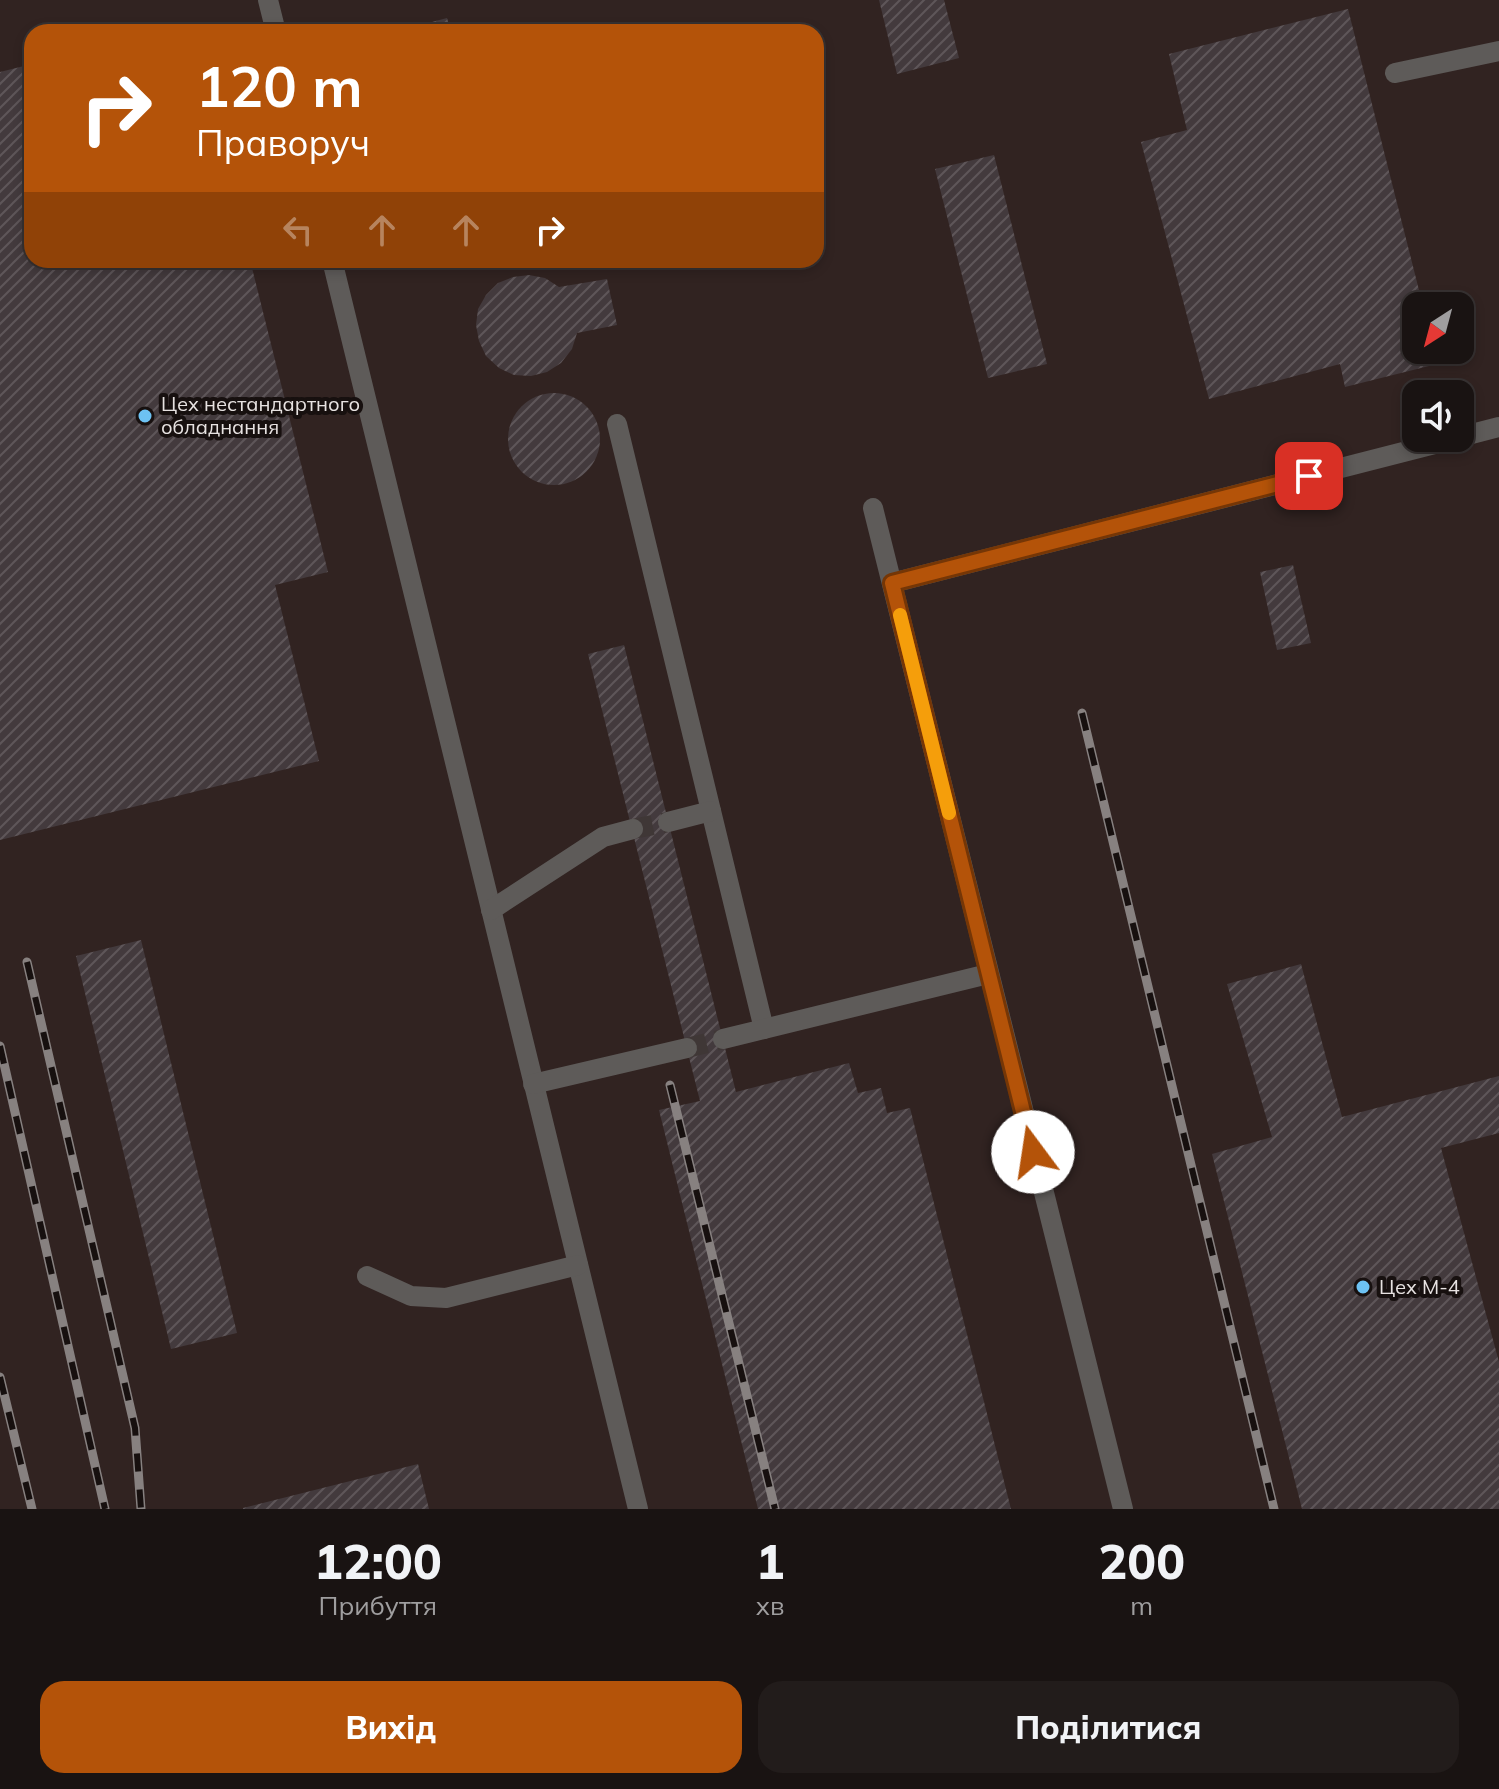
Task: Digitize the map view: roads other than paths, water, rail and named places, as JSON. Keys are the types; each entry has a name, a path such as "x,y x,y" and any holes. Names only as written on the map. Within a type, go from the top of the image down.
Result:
{"lane":[{"path":"268,0 274,24"},
{"path":"1395,73 1499,51"},
{"path":"334,268 638,1509"},
{"path":"617,424 764,1029"},
{"path":"1474,434 1499,427"},
{"path":"892,583 1404,452"},
{"path":"873,508 1123,1509"},
{"path":"668,822 711,811"},
{"path":"491,910 603,837 633,829"},
{"path":"723,1039 988,974"},
{"path":"533,1084 687,1048"},
{"path":"367,1276 411,1296 446,1298 578,1265"}],"tunnel":[{"path":"633,829 668,822"},
{"path":"687,1048 723,1039"}],"railway":[{"path":"1082,713 1274,1509"},
{"path":"27,962 135,1428 141,1509"},
{"path":"0,1046 105,1509"},
{"path":"670,1085 775,1509"},
{"path":"0,1377 32,1509"}],"place":[{"name":"Цех нестандартного обладнання","path":"145,416"},
{"name":"Цех М-4","path":"1363,1287"}]}
